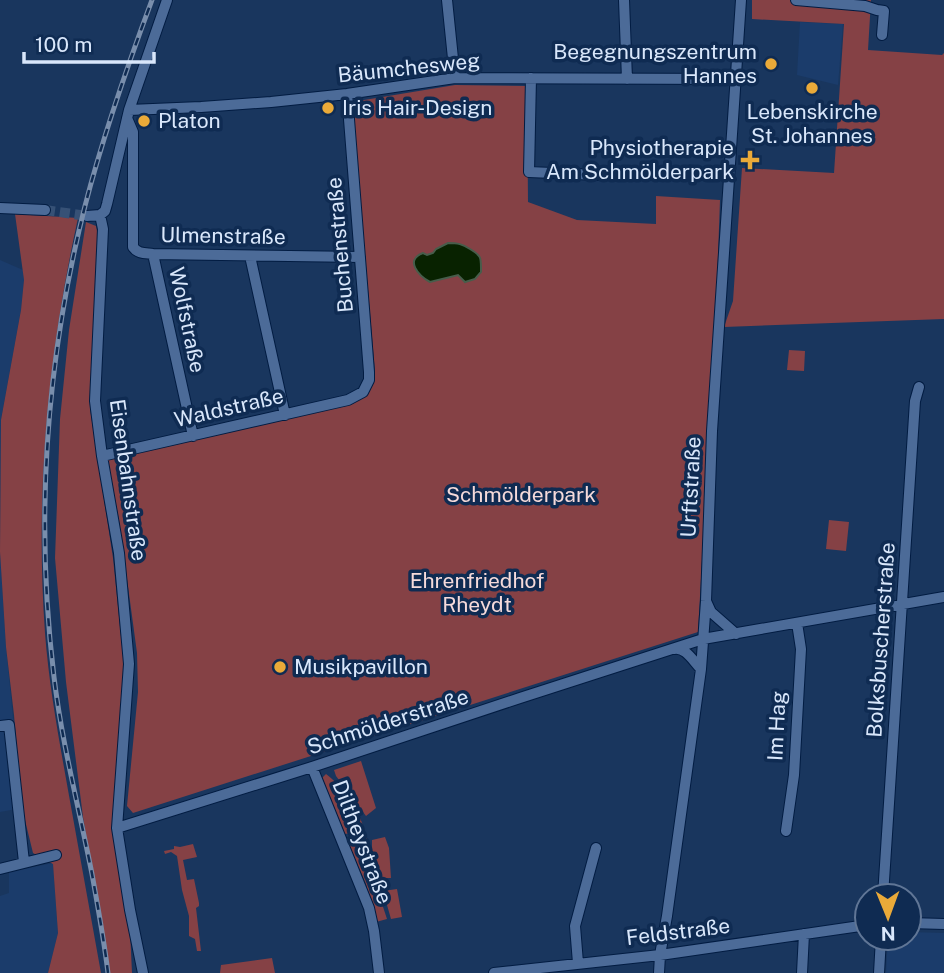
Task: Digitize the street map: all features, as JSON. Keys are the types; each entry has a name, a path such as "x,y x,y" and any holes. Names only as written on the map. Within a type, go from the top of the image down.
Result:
{"street":[{"name":"Eisenbahnstraße","path":"143,973 117,828 129,663 119,553 102,456 96,401 103,229 100,215 107,204 128,114 167,0"},
{"path":"447,0 455,78"},
{"path":"624,0 627,79"},
{"name":"Urftstraße","path":"659,973 701,669 712,431 741,0"},
{"path":"796,0 884,10 882,35"},
{"name":"Bäumchesweg","path":"128,114 347,94 455,78 736,79"},
{"path":"531,79 529,172 599,175"},
{"name":"Buchenstraße","path":"347,94 369,372 369,380 363,392"},
{"name":"Ulmenstraße","path":"128,114 133,132 133,247 141,253 360,257"},
{"path":"0,208 45,210"},
{"path":"87,216 100,215"},
{"name":"Wolfstraße","path":"153,254 193,436"},
{"path":"250,256 285,415"},
{"name":"Bolksbuscherstraße","path":"884,882 915,401 919,387"},
{"name":"Waldstraße","path":"102,456 348,400 363,392"},
{"name":"Schmölderstraße","path":"117,828 703,639 944,597"},
{"path":"706,601 711,612 736,634"},
{"name":"Im Hag","path":"786,831 794,775 801,649 797,623"},
{"path":"670,649 679,648 686,652 701,669"},
{"path":"0,726 9,725 24,862"},
{"name":"Diltheystraße","path":"312,767 369,908 379,973"},
{"path":"578,963 575,926 596,848"},
{"path":"0,869 56,855"},
{"path":"923,923 944,924"},
{"name":"Feldstraße","path":"494,973 660,955 853,927"},
{"path":"802,973 804,934"},
{"path":"879,973 880,952"}],"shaded area":[{"path":"800,22 843,24 838,85 797,75"},
{"path":"448,243 462,245 479,256 481,272 475,279 465,282 458,275 430,282 415,268 417,256 433,253"},
{"path":"0,260 23,270 24,280 1,420 0,534"},
{"path":"0,552 6,647 22,808 0,812"},
{"path":"53,863 58,933 48,973 0,973 0,896 9,893 9,872"},
{"path":"923,932 944,933 944,973 886,973 887,952 923,952"}],"green space":[{"path":"752,0 871,0 868,50 944,53 944,319 724,327 733,301 742,168 834,173 844,24 752,19"},
{"name":"Schmölderpark","path":"455,85 527,86 528,202 577,220 656,224 656,196 720,200 698,632 133,813 127,806 138,692 137,653 119,520 107,458 367,393 373,384 375,372 352,102"},
{"path":"15,214 78,218 59,321 46,424 42,580 52,693 101,973 48,973 58,933 53,864 33,853 22,808 6,647 0,552 1,420 24,280"},
{"path":"86,222 96,226 98,236 90,409 113,558 124,666 113,827 130,930 132,973 109,973 83,817 66,682 55,558 60,419 69,330"},
{"path":"789,350 805,351 804,371 787,370"},
{"path":"829,520 849,522 846,551 826,549"},
{"path":"361,761 376,808 366,816 334,770"},
{"path":"326,774 349,799 364,829 344,834 321,779"},
{"path":"385,837 389,848 391,878 376,878 372,863 372,840"},
{"path":"367,838 371,870 387,919 376,922 366,884 348,843"},
{"path":"193,844 197,857 183,860 187,880 194,879 199,903 196,908 201,951 197,951 195,939 189,936 189,916 177,856 171,852 165,854 164,851 174,849 174,846"},
{"path":"397,889 402,917 391,919 383,891"},
{"path":"272,958 275,973 220,973 221,965"}],"tunnel":[{"path":"45,210 87,216"}],"railway":[{"path":"108,973 92,874 57,702 48,618 45,500 53,381 72,264 100,154 152,0"}],"place":[{"name":"Begegnungszentrum Hannes","path":"771,64"},
{"name":"Lebenskirche St. Johannes","path":"812,88"},
{"name":"Iris Hair-Design","path":"328,108"},
{"name":"Platon","path":"144,121"},
{"name":"Physiotherapie Am Schmölderpark","path":"750,160"},
{"name":"Musikpavillon","path":"280,667"}],"park label":[{"name":"Ehrenfriedhof Rheydt","path":"477,593"}]}
